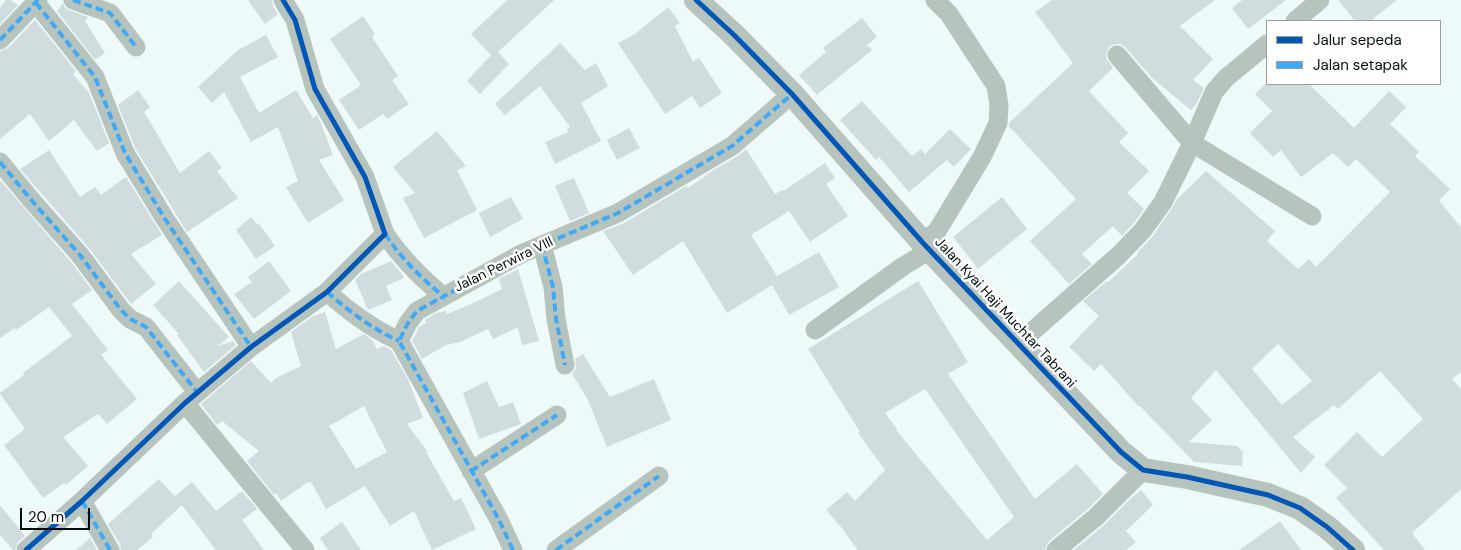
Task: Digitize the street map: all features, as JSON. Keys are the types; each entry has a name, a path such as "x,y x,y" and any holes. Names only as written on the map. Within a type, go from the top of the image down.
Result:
{"street":[{"path":"73,0 110,13 136,47"},
{"path":"283,0 295,20 315,89 366,177 384,234 422,278 443,296"},
{"name":"Jalan Kyai Haji Muchtar Tabrani","path":"696,0 734,35 792,94 926,246 1120,452 1143,470 1187,477 1268,495 1300,508 1327,527 1353,550"},
{"path":"815,330 902,267 926,246 982,157 998,123 999,105 996,86 950,14 935,0"},
{"path":"1296,20 1320,0"},
{"path":"0,40 37,1 95,77 125,153 165,219 251,347"},
{"path":"1018,344 1119,254 1143,230 1163,202 1214,92 1226,78 1266,45"},
{"path":"1117,55 1192,142 1312,216"},
{"name":"Jalan Perwira VIII","path":"399,342 408,323 417,311 521,254 618,213 732,146 792,94"},
{"path":"0,162 80,255 121,310 130,319 146,328 191,397 305,550"},
{"path":"26,550 82,501 191,397 251,347 327,292 384,234"},
{"path":"542,246 553,287 556,319 566,365"},
{"path":"327,292 345,308 378,331 399,342 498,518 513,550"},
{"path":"471,471 557,415"},
{"path":"1056,550 1096,517 1143,470"},
{"path":"556,550 660,476"},
{"path":"82,501 110,550"}],"building":[{"path":"6,0 11,0 18,5 0,24 0,8"},
{"path":"248,0 272,0 278,14 265,24"},
{"path":"507,0 554,0 498,52 509,64 480,94 467,81 491,55 471,34"},
{"path":"1052,0 1215,0 1180,26 1213,59 1193,80 1204,88 1197,103 1191,110 1152,78 1125,47 1120,44 1114,44 1109,47 1106,58 1113,68 1089,91 1128,133 1119,142 1149,171 1127,193 1144,209 1122,236 1113,226 1082,254 1092,264 1069,284 1030,241 1076,199 1009,126 1009,123 1073,63 1035,12"},
{"path":"1242,0 1286,0 1248,29 1232,8"},
{"path":"1338,0 1397,0 1371,20 1354,20"},
{"path":"63,3 65,8 88,17 85,21 105,53 95,60 57,11"},
{"path":"668,7 680,23 675,26 693,62 699,58 722,93 700,108 692,96 665,114 618,43 635,34"},
{"path":"363,16 375,34 372,37 398,76 392,80 409,104 387,119 383,114 359,130 339,100 361,85 330,39"},
{"path":"862,18 877,37 867,45 872,50 817,95 799,75 826,52 823,48"},
{"path":"35,20 76,71 73,74 89,93 109,143 97,151 74,120 49,141 30,114 0,139 0,51 8,48"},
{"path":"266,35 278,57 240,77 259,113 296,90 313,118 317,115 320,121 333,155 319,160 344,200 308,223 286,187 298,181 278,127 251,142 224,92 212,103 198,87 238,50"},
{"path":"560,43 585,70 596,63 608,86 581,103 601,141 555,164 545,142 568,132 567,129 570,127 540,86 505,115 495,104"},
{"path":"1265,84 1310,85 1354,128 1389,91 1406,107 1390,124 1419,152 1415,156 1450,189 1439,201 1461,227 1461,372 1452,379 1461,389 1461,489 1412,533 1425,550 1384,550 1336,498 1347,488 1324,465 1357,432 1382,457 1423,419 1380,371 1338,409 1334,405 1293,437 1315,457 1301,473 1216,370 1191,398 1212,420 1189,442 1237,446 1243,452 1242,466 1194,462 1139,407 1101,364 1094,371 1069,347 1099,316 1083,301 1108,282 1138,254 1152,237 1177,199 1206,171 1275,231 1267,241 1298,269 1309,259 1316,267 1390,192 1356,159 1348,167 1333,153 1301,177 1281,150 1273,157 1250,133 1272,111 1255,94","holes":["1278,344 1312,381 1282,405 1252,369"]},
{"path":"138,90 150,107 144,112 180,173 209,151 222,168 217,171 238,198 187,232 135,148 118,105"},
{"path":"862,101 912,156 921,149 925,154 950,129 971,149 954,167 947,160 909,192 879,157 876,160 840,120"},
{"path":"629,128 640,148 617,160 607,140"},
{"path":"437,131 466,166 457,170 477,210 424,238 403,198 415,193 393,167"},
{"path":"746,149 775,194 783,191 825,163 835,178 826,184 848,216 810,242 789,211 751,235 777,276 819,252 839,287 789,315 772,285 727,313 683,241 633,275 603,231 624,223 686,186 688,188"},
{"path":"49,150 80,197 95,187 101,195 126,177 162,235 131,254 156,284 131,304 89,248 20,169"},
{"path":"574,178 589,213 570,221 555,186"},
{"path":"1,181 71,262 92,290 72,304 108,350 101,355 137,399 107,424 98,414 63,437 88,466 66,485 64,483 43,498 4,445 25,429 0,393 72,336 49,307 16,330 15,328 0,338"},
{"path":"511,197 523,219 490,237 479,213"},
{"path":"1002,197 1027,229 978,269 953,237"},
{"path":"251,217 259,224 275,246 256,259 236,230"},
{"path":"269,261 291,291 254,319 234,294 252,282 248,277"},
{"path":"391,261 404,278 386,286 392,300 368,310 355,280 361,274"},
{"path":"518,269 539,341 522,345 518,327 493,339 488,329 460,342 446,345 422,359 412,341 419,327 426,323 425,320 436,313 446,311 447,314 502,289 499,279"},
{"path":"179,281 229,337 218,346 233,341 236,345 204,372 177,335 179,334 153,305"},
{"path":"918,281 968,362 948,374 1035,499 1077,464 1103,494 1049,541 1045,550 858,550 826,510 847,492 855,501 885,470 858,433 860,432 808,349","holes":["925,389 1014,517 987,540 896,430 885,413"]},
{"path":"325,312 336,349 364,334 372,340 377,349 384,346 391,350 408,379 423,418 407,424 427,451 454,501 461,498 476,529 432,550 414,511 390,526 365,486 326,509 311,482 308,482 281,501 247,461 259,451 222,421 217,425 201,404 251,361 271,383 276,378 301,366 291,332 313,316","holes":["364,406 387,452 356,469 329,426"]},
{"path":"583,354 610,397 654,379 671,420 607,447 588,400 572,374 576,368 575,359"},
{"path":"487,381 499,407 513,402 521,424 479,439 463,393"},
{"path":"159,479 181,503 175,496 192,482 216,511 242,491 257,509 242,520 264,550 216,550 182,505 151,534 153,537 137,550 121,550 120,544 108,524"},
{"path":"1141,490 1153,505 1126,531 1136,542 1126,550 1074,550 1103,526"},
{"path":"0,505 25,536 18,542 15,550 0,535"},
{"path":"1280,521 1301,550 1239,550"},
{"path":"342,522 361,550 328,550 320,538"},
{"path":"90,538 97,550 76,550"}],"marked path":[{"path":"0,40 38,0"},
{"path":"73,0 110,13 136,47"},
{"path":"36,3 95,77 125,153 165,219 251,347"},
{"path":"513,550 498,518 399,341 408,323 417,311 521,254 618,213 732,146 792,94"},
{"path":"0,162 80,255 121,310 130,319 146,327 197,392"},
{"path":"385,234 412,267 443,296"},
{"path":"542,245 553,287 556,319 565,365"},
{"path":"327,292 361,319 399,341"},
{"path":"471,471 557,415"},
{"path":"556,550 659,476"},
{"path":"82,501 110,550"}],"cycle path":[{"path":"26,550 82,501 185,403 251,347 327,292 385,234 365,177 315,89 295,20 283,0"},
{"path":"696,0 734,35 792,94 923,243 1121,452 1143,470 1187,477 1268,495 1300,508 1327,527 1353,550"}]}
